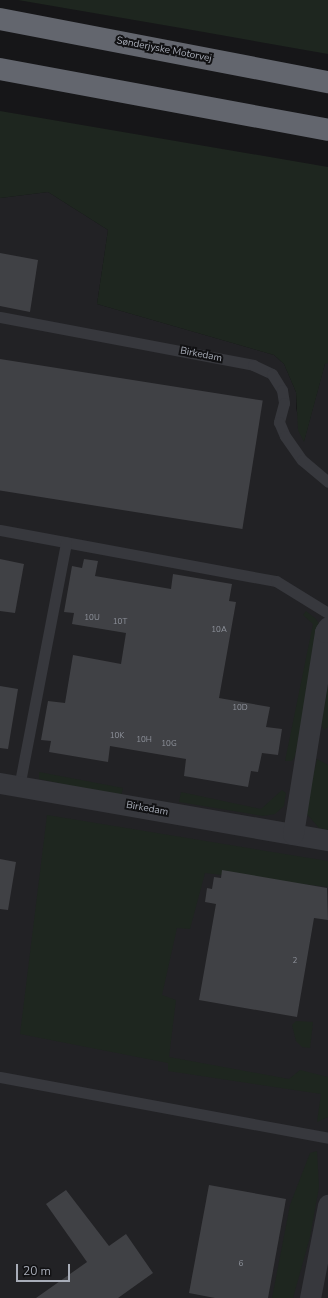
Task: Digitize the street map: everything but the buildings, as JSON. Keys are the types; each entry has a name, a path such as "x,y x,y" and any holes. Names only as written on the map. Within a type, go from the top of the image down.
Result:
{"highway":[{"name":"Sønderjyske Motorvej","path":"0,19 328,82"},
{"path":"0,69 328,130"}],"street":[{"path":"293,834 325,632 328,628"},
{"name":"Birkedam","path":"9,785 328,840"},
{"path":"310,1298 328,1205"}],"lane":[{"name":"Birkedam","path":"0,317 253,365 272,374 282,390 284,403 279,422 285,436 302,460 328,482"},
{"path":"0,530 276,581 328,613"},
{"path":"9,785 66,542"},
{"path":"0,1077 328,1138"}],"shaded area":[{"path":"18,0 328,0 328,54 181,28"},
{"path":"0,111 328,167 328,363 325,364 304,442 298,430 296,392 284,364 274,355 97,304 108,230 48,192 0,198"},
{"path":"48,192 108,230 97,304 274,355 284,364 296,392 296,408 304,441 325,363 328,363 328,1298 0,1298 0,198"},
{"path":"306,611 316,619 321,627 295,756 292,761 285,761 313,624 303,615"},
{"path":"328,685 328,727 324,730 320,722"},
{"path":"317,759 328,765 328,830 319,828 305,812"},
{"path":"39,772 123,788 121,796 39,779"},
{"path":"282,790 286,793 284,806 275,814 263,816 179,802 181,792 261,809"},
{"path":"47,815 328,861 328,887 205,873 190,929 177,928 162,995 176,1000 169,1057 289,1079 300,1070 328,1077 328,1117 317,1122 321,1094 168,1071 168,1063 20,1034"},
{"path":"296,1021 313,1022 310,1048 302,1047 296,1041 292,1025"},
{"path":"317,1151 319,1187 310,1237 293,1298 272,1298 290,1205 310,1153"}]}
